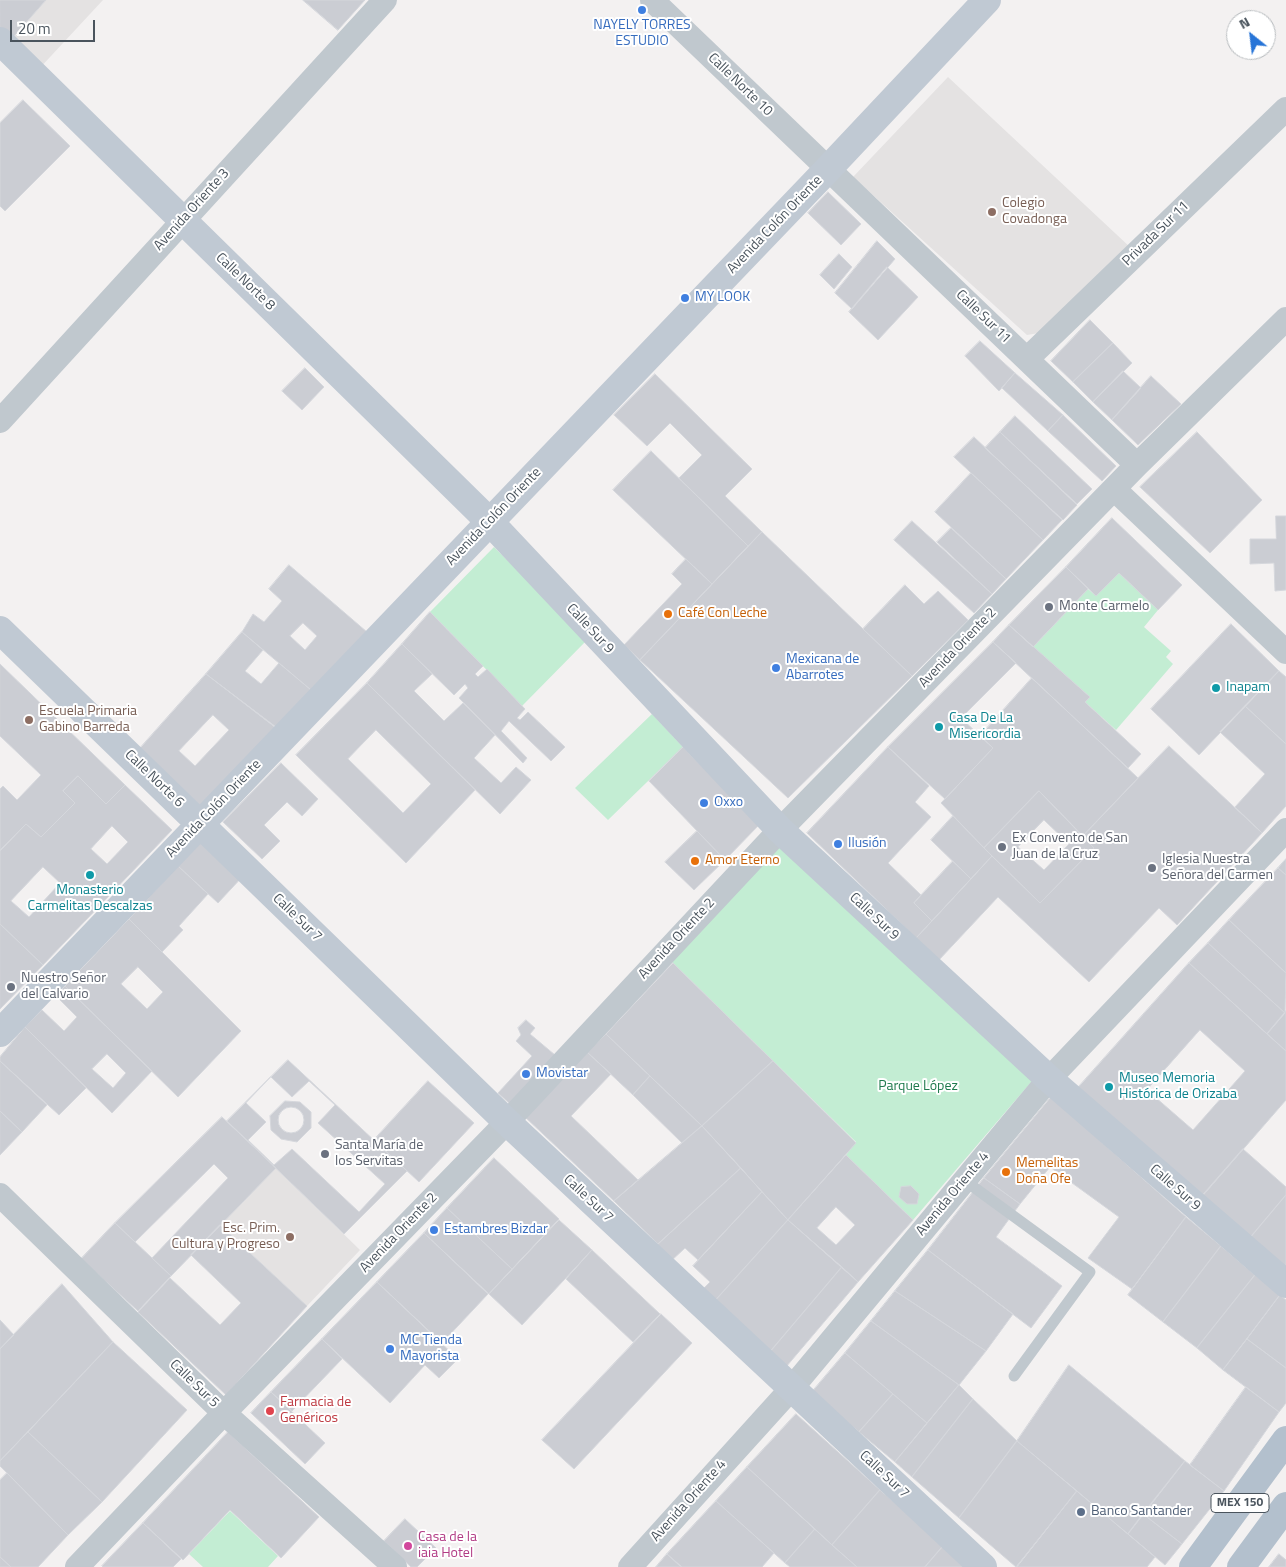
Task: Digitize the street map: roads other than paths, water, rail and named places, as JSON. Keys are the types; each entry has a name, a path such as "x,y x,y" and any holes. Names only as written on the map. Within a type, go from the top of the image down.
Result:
{"main road":[{"name":"MEX 150","path":"1193,1567 1286,1440"},
{"name":"MEX 150","path":"1240,1567 1286,1506"}],"street":[{"name":"Avenida Oriente 3","path":"0,421 385,0"},
{"name":"Calle Norte 10","path":"652,0 828,169"},
{"name":"Avenida Colón Oriente","path":"0,1033 988,0"},
{"name":"Calle Norte 8","path":"0,41 490,522"},
{"name":"Privada Sur 11","path":"1026,359 1286,109"},
{"name":"Calle Sur 11","path":"828,169 1137,465"},
{"name":"Avenida Oriente 2","path":"77,1567 506,1122 780,830 1137,465 1286,319"},
{"path":"1114,489 1286,652"},
{"name":"Calle Sur 9","path":"490,522 780,830 1049,1079 1286,1284"},
{"name":"Calle Norte 6","path":"0,630 200,824"},
{"name":"Calle Sur 7","path":"200,824 506,1122 983,1567"},
{"name":"Avenida Oriente 4","path":"630,1567 791,1389 1049,1079 1286,830"},
{"name":"Calle Sur 5","path":"0,1195 224,1413 394,1567"}],"lane":[{"path":"964,1180 1090,1272 1014,1376"}],"place":[{"name":"NAYELY TORRES ESTUDIO","path":"642,10"},
{"name":"Colegio Covadonga","path":"992,212"},
{"name":"MY LOOK","path":"685,298"},
{"name":"Monte Carmelo","path":"1049,607"},
{"name":"Café Con Leche","path":"668,614"},
{"name":"Mexicana de Abarrotes","path":"776,668"},
{"name":"Inapam","path":"1216,688"},
{"name":"Escuela Primaria Gabino Barreda","path":"29,720"},
{"name":"Casa De La Misericordia","path":"939,727"},
{"name":"Oxxo","path":"704,803"},
{"name":"Ilusión","path":"838,844"},
{"name":"Ex Convento de San Juan de la Cruz","path":"1002,847"},
{"name":"Amor Eterno","path":"695,861"},
{"name":"Iglesia Nuestra Señora del Carmen","path":"1152,868"},
{"name":"Monasterio Carmelitas Descalzas","path":"90,875"},
{"name":"Nuestro Señor del Calvario","path":"11,987"},
{"name":"Movistar","path":"526,1074"},
{"name":"Museo Memoria Histórica de Orizaba","path":"1109,1087"},
{"name":"Santa María de los Servitas","path":"325,1154"},
{"name":"Memelitas Doña Ofe","path":"1006,1172"},
{"name":"Estambres Bizdar","path":"434,1230"},
{"name":"Esc. Prim. Cultura y Progreso","path":"290,1237"},
{"name":"MC Tienda Mayorista","path":"390,1349"},
{"name":"Farmacia de Genéricos","path":"270,1411"},
{"name":"Banco Santander","path":"1081,1512"},
{"name":"Casa de la iaia Hotel","path":"408,1546"}],"park label":[{"name":"Parque López","path":"918,1087"}]}
